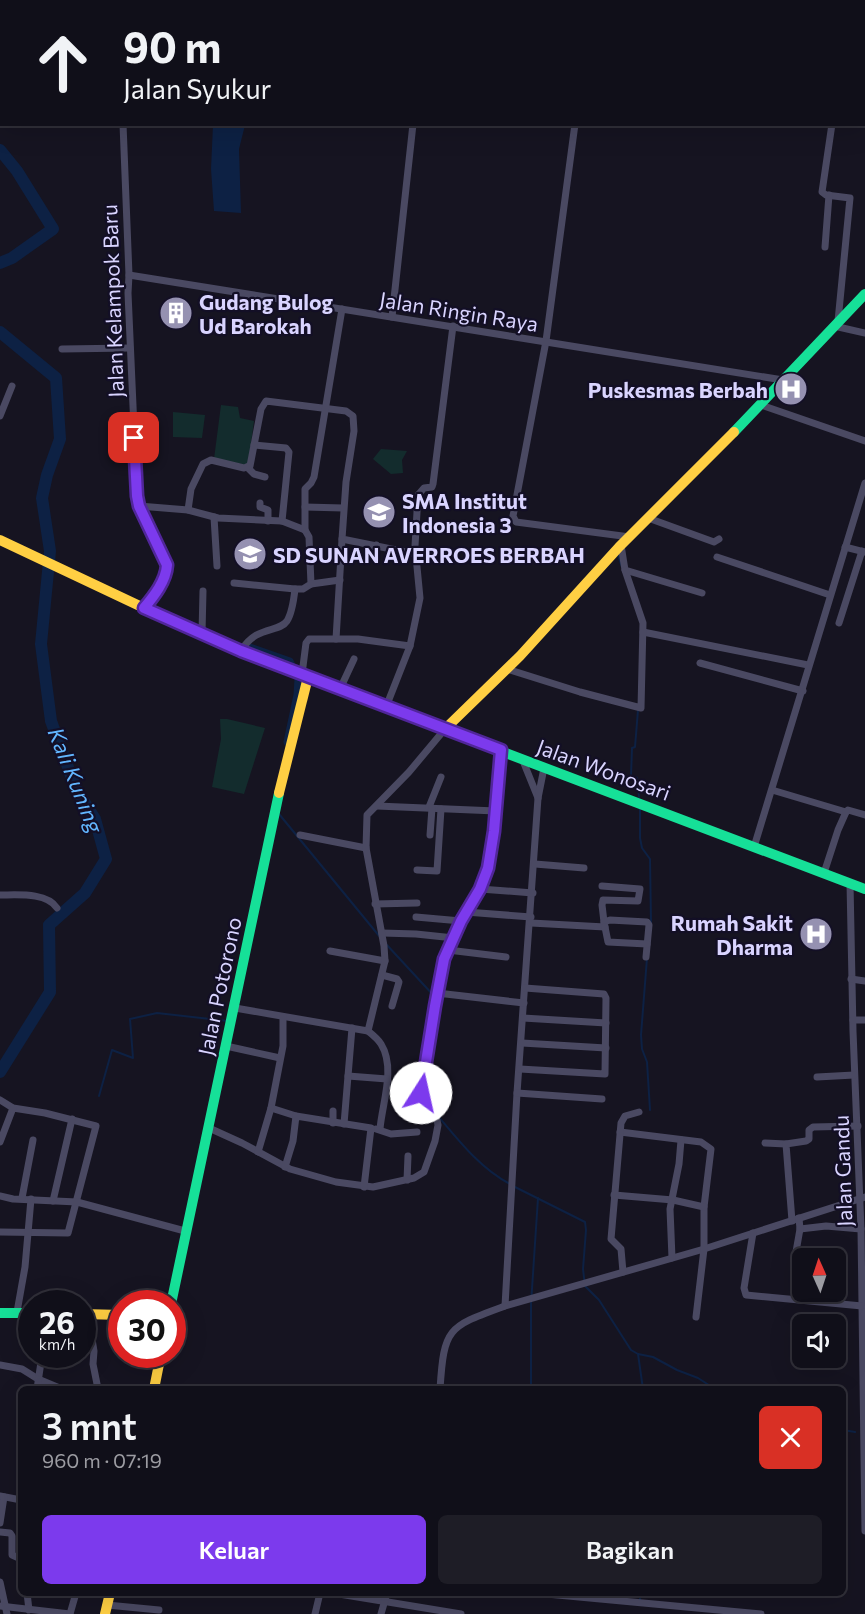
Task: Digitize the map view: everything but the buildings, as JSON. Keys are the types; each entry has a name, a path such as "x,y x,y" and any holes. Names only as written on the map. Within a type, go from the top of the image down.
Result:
{"main road":[{"path":"445,729 507,669 621,545 761,405 865,294"},
{"name":"Jalan Wonosari","path":"0,540 241,651 865,889"},
{"name":"Jalan Potorono","path":"174,1290 235,1008 287,753 300,674"},
{"path":"0,1313 17,1312"},
{"path":"155,1386 158,1368"}],"street":[{"name":"Jalan Kelampok Baru","path":"123,126 137,496 139,506 167,565 167,571 158,590 144,608"},
{"path":"393,317 413,126"},
{"path":"574,126 545,341 523,456 514,520 630,537"},
{"path":"832,126 822,188 824,194 850,198 836,324 865,333"},
{"path":"825,247 829,195"},
{"name":"Jalan Ringin Raya","path":"129,275 783,380"},
{"path":"311,584 309,537 305,530 305,489 314,477 342,309"},
{"path":"386,707 410,646 420,598 416,554 418,495 420,491 432,487 433,484 453,327"},
{"path":"62,349 130,348"},
{"path":"0,416 12,386"},
{"path":"188,510 191,489 203,464 207,461 212,460 244,468 250,466 261,409 266,402 346,411 353,416 343,508 336,639"},
{"path":"761,405 865,441"},
{"path":"254,445 286,448 289,452 282,521"},
{"path":"247,467 254,474 265,477"},
{"path":"754,846 865,483"},
{"path":"260,503 260,507 268,510 268,521"},
{"path":"139,506 188,510 214,517 282,521 305,530"},
{"path":"305,507 343,508"},
{"path":"214,517 217,566"},
{"path":"648,518 714,542 719,539"},
{"path":"342,539 416,554"},
{"path":"373,556 376,545"},
{"path":"507,669 641,708 643,623 625,570 621,545"},
{"path":"839,623 863,552 845,547"},
{"path":"717,556 830,595"},
{"path":"625,570 702,593"},
{"path":"234,583 303,589 311,584 340,580"},
{"path":"241,651 255,634 281,626 287,621 295,589"},
{"path":"202,634 204,591"},
{"path":"643,632 808,665"},
{"path":"300,674 307,641 359,639 410,646"},
{"path":"340,689 354,659"},
{"path":"700,663 803,691"},
{"path":"368,1031 385,961 366,848 367,814 409,772 445,729"},
{"path":"209,1128 285,1167 318,1178 364,1187 407,1180 424,1172 438,1129 437,1120 426,1106 421,1093 437,994 448,950 461,921 480,889 491,852 501,750"},
{"path":"522,760 538,798"},
{"path":"505,1306 517,1093 538,798 544,767"},
{"path":"430,835 430,808 441,777"},
{"path":"772,790 846,812 848,810 865,815"},
{"path":"377,806 496,812"},
{"path":"417,870 437,870 441,809"},
{"path":"824,873 846,812"},
{"path":"300,836 366,848"},
{"path":"535,864 584,868"},
{"name":"Jalan Gandu","path":"850,883 854,1075 862,1147 865,1531"},
{"path":"602,886 639,889 638,901 603,900 604,924 608,942 647,944"},
{"path":"480,889 533,893"},
{"path":"0,895 45,898 53,902 57,908"},
{"path":"375,904 417,903"},
{"path":"466,912 531,920 604,924 648,923 646,957"},
{"path":"416,918 461,921"},
{"path":"382,935 416,934 454,938"},
{"path":"448,950 506,957"},
{"path":"330,951 385,961"},
{"path":"382,975 397,979 399,982 392,1006"},
{"path":"852,979 865,981"},
{"path":"520,1068 605,1074 606,998 604,994 525,988"},
{"path":"437,994 524,1003"},
{"path":"235,1008 368,1031 380,1042 384,1050 387,1079 380,1129"},
{"path":"258,1152 271,1108 283,1046 283,1017"},
{"path":"523,1018 606,1023"},
{"path":"853,1020 865,1020"},
{"path":"344,1124 352,1028"},
{"path":"522,1043 606,1047"},
{"path":"226,1046 280,1058"},
{"path":"817,1077 854,1075"},
{"path":"348,1076 387,1079"},
{"path":"517,1093 602,1099"},
{"path":"0,1100 13,1108 96,1126 69,1233 0,1232"},
{"path":"0,1142 13,1108"},
{"path":"271,1108 296,1116 380,1129 391,1134 417,1132"},
{"path":"333,1111 333,1123"},
{"path":"623,1272 621,1250 611,1239 621,1124 625,1116 639,1112"},
{"path":"285,1167 293,1141 296,1116"},
{"path":"53,1201 72,1119"},
{"path":"765,1143 786,1144 806,1141 809,1138 809,1130 813,1127 858,1126"},
{"path":"364,1187 371,1128"},
{"path":"621,1132 701,1142 711,1149 704,1207 704,1249 696,1317"},
{"path":"22,1198 33,1140"},
{"path":"672,1258 670,1209 681,1140"},
{"path":"786,1144 795,1220 800,1229 797,1248"},
{"path":"407,1180 408,1156"},
{"path":"614,1195 673,1200 704,1207"},
{"path":"0,1196 78,1202 185,1231"},
{"path":"440,1386 443,1353 454,1329 475,1317 505,1306 704,1249 862,1198"},
{"path":"17,1312 28,1234 30,1199"},
{"path":"800,1229 826,1226 861,1229"},
{"path":"753,1233 744,1288 746,1295 863,1306"},
{"path":"0,1365 22,1369 55,1386"},
{"path":"37,1386 39,1368"},
{"path":"94,1368 97,1386"},
{"path":"0,1523 2,1496 18,1499"},
{"path":"0,1532 10,1533 12,1555 18,1557"},
{"path":"0,1582 4,1609 70,1614 75,1596"},
{"path":"27,1596 29,1610"},
{"path":"315,1614 319,1596"},
{"path":"350,1596 461,1614"},
{"path":"381,1614 386,1596"},
{"path":"566,1596 761,1614"},
{"path":"106,1610 159,1610"}],"green space":[{"path":"221,405 238,407 240,418 254,421 248,465 214,459"},
{"path":"173,412 205,415 202,438 173,437"},
{"path":"381,449 407,451 402,460 403,473 391,474 373,459"},
{"path":"220,719 265,728 244,794 212,787 221,739"}],"water":[{"path":"213,126 245,126 239,149 241,213 214,211 211,169"}],"waterway":[{"path":"0,150 17,171 53,229 12,258 0,263"},
{"name":"Kali Kuning","path":"0,332 56,378 60,439 47,475 42,498 50,551 41,644 51,721 76,789 95,819 106,859 85,893 49,925 50,992 0,1072"},
{"path":"618,555 622,567"},
{"path":"250,647 290,661 298,679 287,742"},
{"path":"638,710 635,747 632,748 631,776 637,778 639,797"},
{"path":"640,809 640,838 642,848 650,859 651,923"},
{"path":"279,814 380,937"},
{"path":"386,944 435,997"},
{"path":"647,958 641,1035 642,1049 647,1062 650,1110"},
{"path":"429,1105 426,1097 438,1001"},
{"path":"99,1096 112,1050 133,1058 130,1019 157,1013 228,1021"},
{"path":"438,1116 462,1145 489,1171 510,1184"},
{"path":"515,1187 585,1222 583,1269 585,1286 599,1300 631,1350 653,1357 710,1386"},
{"path":"531,1386 531,1304 538,1198"},
{"path":"638,1354 643,1386"},
{"path":"846,1430 855,1432"}],"traffic: fast":[{"path":"734,432 865,294"},
{"path":"421,721 865,889"},
{"path":"174,1290 279,793"},
{"path":"0,1313 18,1313"}],"traffic: slow":[{"path":"445,729 520,656 619,547 734,432"},
{"path":"0,540 241,651 421,721"},
{"path":"279,793 308,677"},
{"path":"96,1314 108,1315"},
{"path":"155,1386 158,1368"},
{"path":"105,1614 109,1596"}],"place":[{"name":"Gudang Bulog Ud Barokah","path":"176,313"},
{"name":"Puskesmas Berbah","path":"791,389"},
{"name":"SMA Institut Indonesia 3","path":"379,512"},
{"name":"SD SUNAN AVERROES BERBAH","path":"250,554"},
{"name":"Rumah Sakit Dharma","path":"816,934"}],"route":[{"path":"134,438 139,506 167,565 167,571 158,590 144,608 241,651 501,750 494,831 488,868 480,889 461,921 444,959 421,1093"}]}
